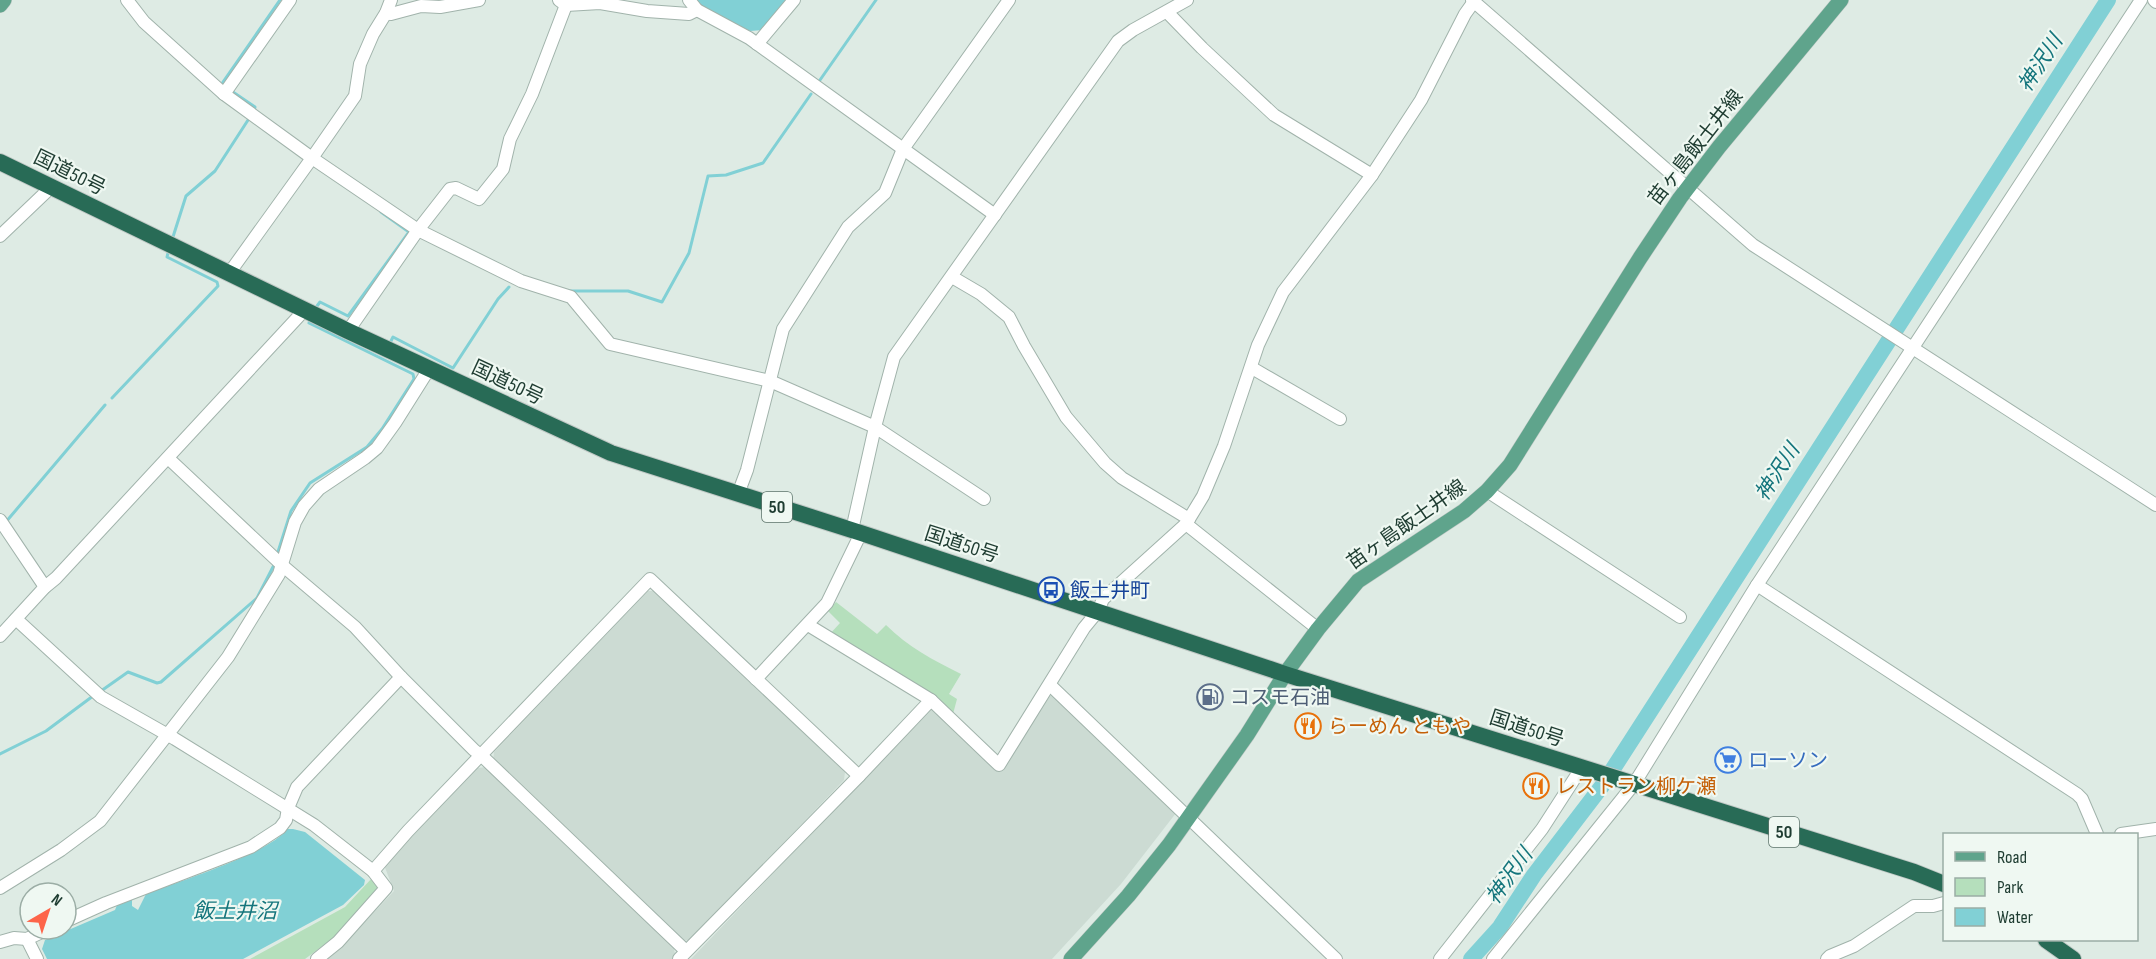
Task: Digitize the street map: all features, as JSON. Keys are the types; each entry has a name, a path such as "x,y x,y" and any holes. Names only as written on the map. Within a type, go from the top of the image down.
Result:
{"highway":[{"name":"国道50号","path":"0,162 429,369 611,453 1285,674 1914,872 1943,884"},
{"path":"2049,941 2073,959"}],"main road":[{"path":"0,5 4,0"},
{"name":"苗ヶ島飯土井線","path":"1071,959 1148,873 1247,735 1285,674 1318,629 1358,581 1464,511 1487,492 1510,465 1640,258 1687,189 1840,0"}],"street":[{"path":"127,0 144,22 224,94 312,158 418,230 521,281 571,297 610,344 770,381 875,427 984,499"},
{"path":"224,94 290,0"},
{"path":"230,272 354,96 360,64 391,0"},
{"path":"386,13 392,14 413,8 440,7 479,0"},
{"path":"757,44 794,0"},
{"path":"738,494 747,470 783,329 848,227 885,194 903,149 1009,0"},
{"path":"756,679 827,603 857,532 875,427 894,357 1119,41 1133,30 1186,0"},
{"path":"808,625 931,700 999,765 1084,628 1098,611 1103,599 1187,521 1203,496 1224,446 1258,345 1283,292 1372,175 1421,100 1474,0 1753,245 2156,506"},
{"path":"1493,959 1628,782 1757,585 1907,346 2141,0"},
{"path":"348,330 418,230 450,189 456,188 479,200 499,176 505,165 510,139 532,94 562,2 600,3 646,11 689,14 693,5 757,44 994,215"},
{"path":"1167,12 1274,115 1372,175"},
{"path":"0,236 45,193 49,185"},
{"path":"952,277 981,294 1009,317 1066,417 1105,464 1187,521 1318,629"},
{"path":"0,636 168,458 304,309"},
{"path":"1252,368 1340,419"},
{"path":"0,888 61,850 100,820 228,657 283,566 295,522 304,506 319,489 377,448 429,369"},
{"path":"168,458 283,566 355,627 401,677 682,955 931,700"},
{"path":"1487,492 1680,617"},
{"path":"0,519 45,587"},
{"path":"373,871 408,831 650,579 859,776"},
{"path":"1757,585 2077,794 2082,799 2097,833"},
{"path":"16,619 101,697 288,808 314,825 373,871 386,888 338,942 317,959"},
{"path":"78,916 251,847 280,828 286,820 288,808 297,787 401,677"},
{"path":"1050,685 1336,959"},
{"path":"1440,959 1542,829 1585,768"},
{"path":"2128,833 2156,829"},
{"path":"1827,959 1860,943 1914,906 1943,903"},
{"path":"0,942 18,938"},
{"path":"28,941 37,959"}],"shaded area":[{"path":"648,591 656,591 845,772 844,780 690,940 683,941 493,761 494,752"},
{"path":"1054,694 1176,813 1121,884 1052,959 691,959 929,710 932,710 1000,772 1050,696"},
{"path":"486,767 674,948 675,955 672,959 325,959 346,942 394,891 384,865 478,768"}],"green space":[{"path":"836,602 877,634 886,625 912,646 961,674 949,694 957,699 953,714 829,635 840,623 828,611"},
{"path":"372,878 379,890 337,935 305,959 250,959 345,907"}],"water":[{"path":"695,0 787,0 763,30 750,31 700,6"},
{"name":"飯土井沼","path":"287,829 305,832 365,880 364,885 343,905 243,959 47,959 42,949 45,941 78,941 78,926 115,910 117,905 132,899 132,906 138,910 146,894 243,857 278,838"}],"waterway":[{"path":"224,87 223,82 280,0"},
{"path":"820,80 876,0"},
{"name":"神沢川","path":"1471,959 1500,927 1534,875 1602,786 2108,0"},
{"path":"230,90 255,107 254,112"},
{"path":"569,291 628,291 662,302 689,253 708,176 726,175 763,163 811,94"},
{"path":"172,240 186,196 215,171 250,117"},
{"path":"317,306 320,302 348,316 409,232 381,212"},
{"path":"112,398 218,286 217,282 167,257 169,249"},
{"path":"391,341 393,337 453,368 498,299 509,287"},
{"path":"277,555 291,511 310,483 367,447 382,429 414,379 413,374 309,323 310,320"},
{"path":"5,523 105,405"},
{"path":"101,691 128,672 157,683 161,682 257,598 274,565"},
{"path":"0,754 46,731 93,696"}],"place":[{"name":"飯土井町","path":"1051,590"},
{"name":"コスモ石油","path":"1210,697"},
{"name":"らーめん ともや","path":"1308,726"},
{"name":"ローソン","path":"1728,760"},
{"name":"レストラン柳ケ瀬","path":"1536,786"}]}
